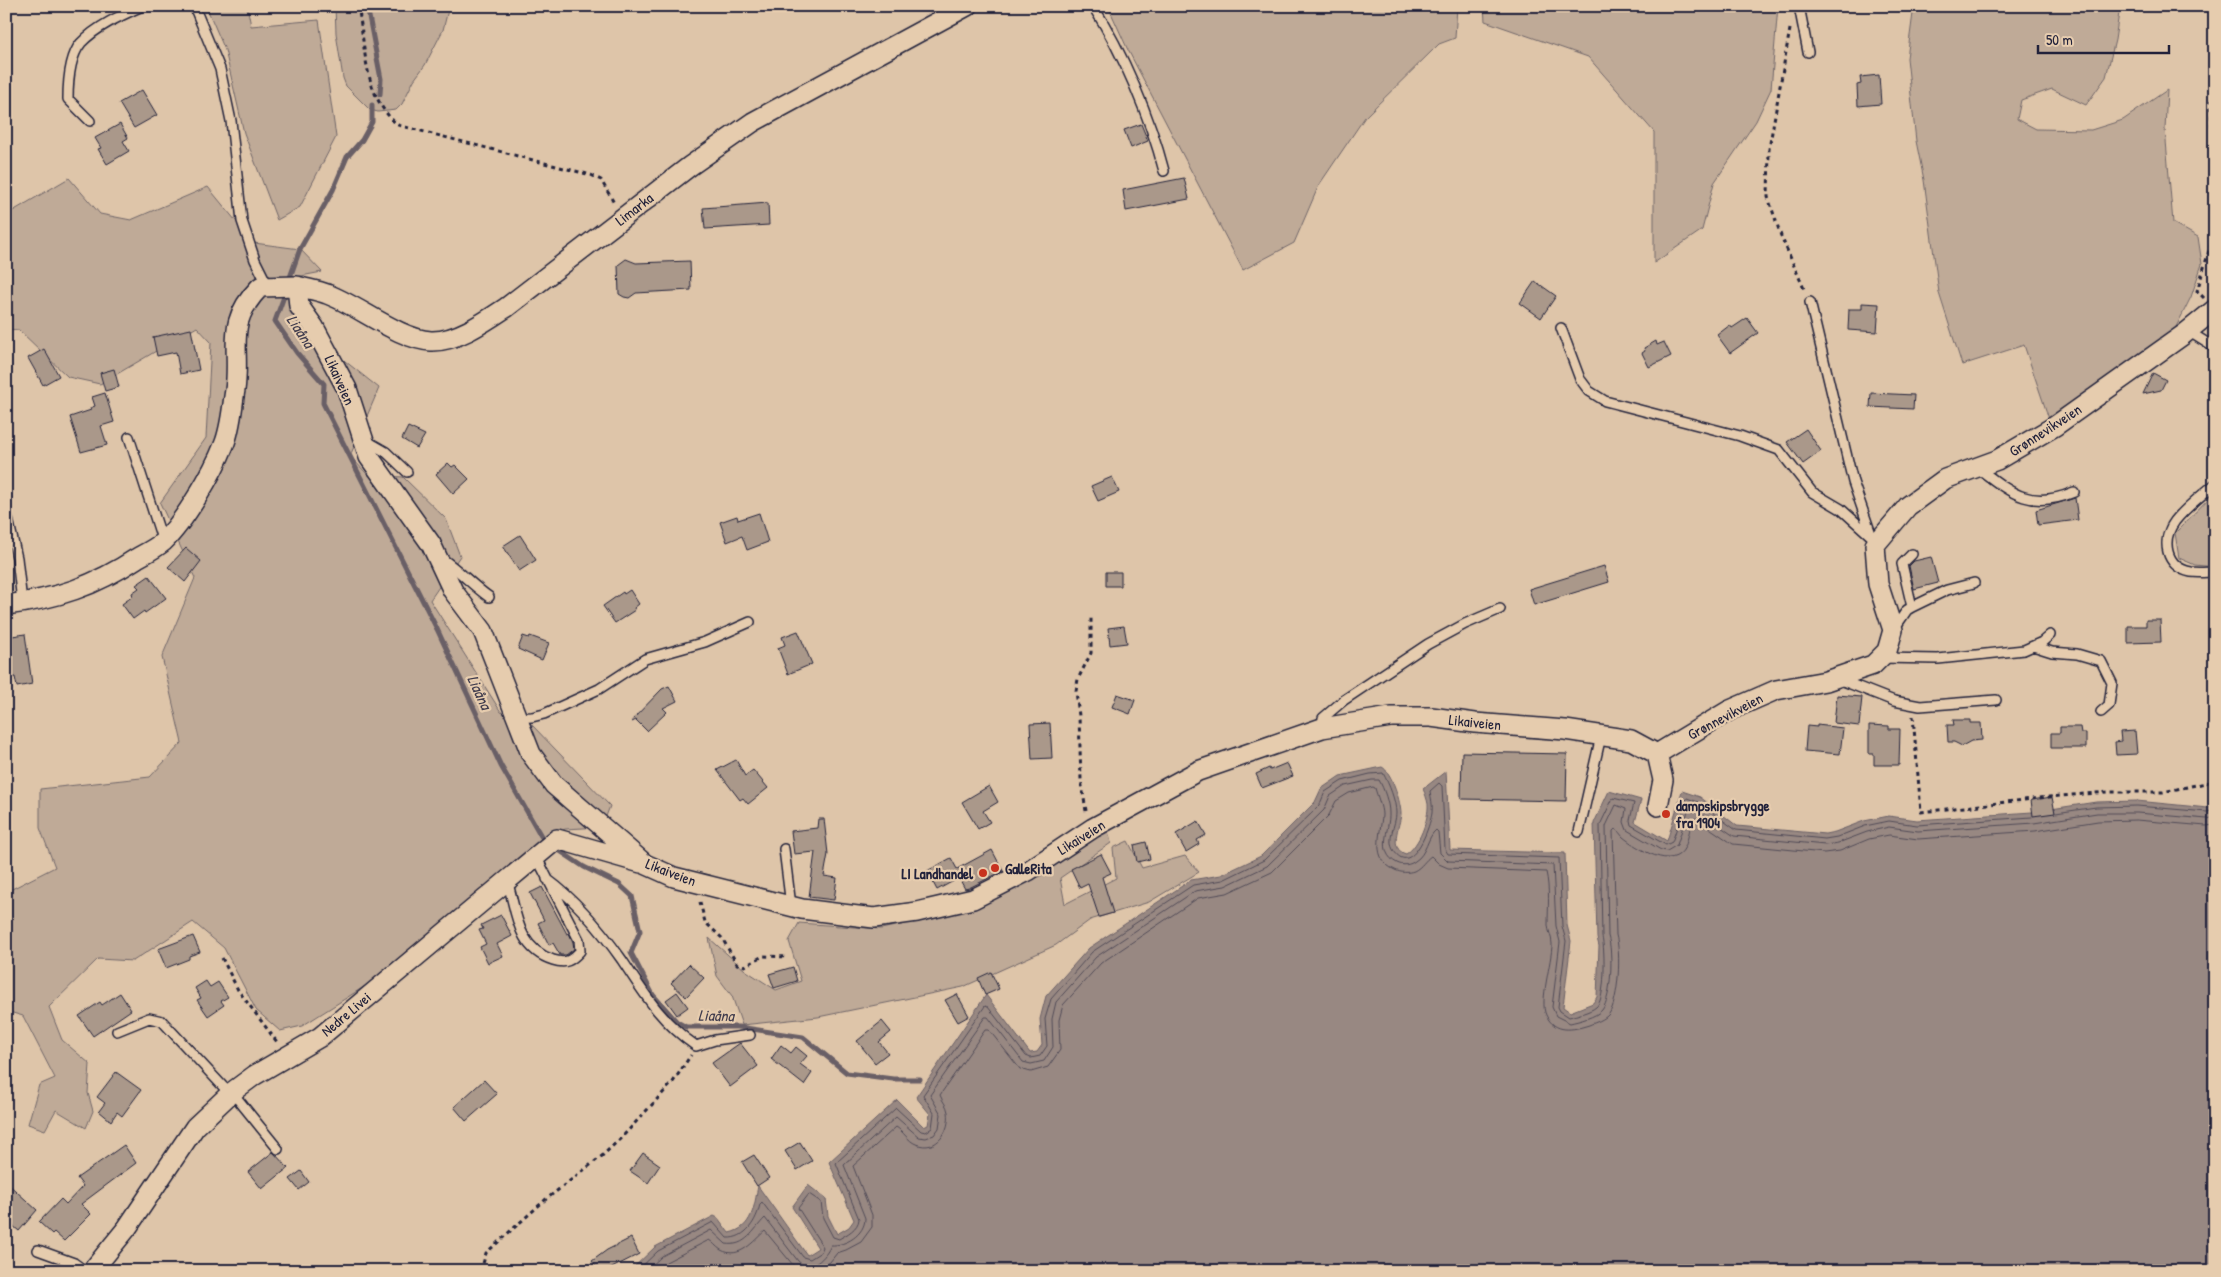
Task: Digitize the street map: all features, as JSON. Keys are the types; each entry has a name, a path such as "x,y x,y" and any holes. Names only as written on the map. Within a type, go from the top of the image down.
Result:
{"street":[{"name":"Limarka","path":"297,286 327,294 407,335 431,341 458,336 483,323 507,307 690,166 753,122 967,6"},
{"path":"14,603 56,596 93,584 163,542 184,515 212,471 224,445 230,426 235,386 234,348 240,313 249,298 260,287 297,286"},
{"name":"Likaiveien","path":"297,286 299,306 314,327 346,390 370,457 431,544 453,591 483,631 531,754 554,785 645,864 674,876 791,906 874,918 917,912 974,899 1028,871 1093,828 1198,771 1322,728 1391,717 1431,718 1565,730 1631,740 1657,754"},
{"name":"Grønnevikveien","path":"1873,540 1908,506 1945,479 1997,460 2055,426 2212,312"},
{"path":"1873,540 1878,584 1893,630 1887,652 1880,658"},
{"name":"Grønnevikveien","path":"1657,754 1730,710 1776,690 1835,678 1873,665 1880,658"},
{"path":"1657,754 1663,780 1658,806"},
{"name":"Nedre Livei","path":"92,1271 127,1228 195,1127 231,1093 285,1056 320,1037 557,839 645,864"}],"lane":[{"path":"90,121 68,99 68,74 80,44 102,26 142,6"},
{"path":"194,6 220,69 231,121 242,221 255,260 268,286"},
{"path":"1093,6 1115,46 1147,116 1164,171"},
{"path":"1799,6 1808,52"},
{"path":"1810,302 1853,482 1873,540"},
{"path":"1561,328 1580,379 1589,391 1605,402 1717,430 1779,450 1812,492 1841,509 1873,540"},
{"path":"2187,331 2215,348"},
{"path":"129,437 149,506 163,542"},
{"path":"363,438 386,452 407,472"},
{"path":"1978,467 2001,485 2023,497 2046,501 2074,492"},
{"path":"2215,484 2175,521 2166,538 2167,551 2175,564 2190,572 2215,572"},
{"path":"6,510 17,558 14,603"},
{"path":"1912,554 1902,564 1912,607"},
{"path":"437,556 458,570 470,584 489,598"},
{"path":"1893,630 1907,610 1912,607 1947,590 1974,583"},
{"path":"1322,728 1323,718 1344,700 1448,632 1500,609"},
{"path":"516,718 532,718 544,714 599,689 645,659 705,642 750,622"},
{"path":"1880,658 1938,659 2024,650 2050,635"},
{"path":"2033,646 2052,652 2076,654 2101,661 2112,683 2109,705 2101,712"},
{"path":"1835,678 1894,701 1920,706 1996,700"},
{"path":"1579,832 1601,736"},
{"path":"784,849 791,906"},
{"path":"506,880 514,902 515,918 533,951 562,963 572,961 580,951 579,940 536,856"},
{"path":"547,879 569,895 591,920 663,1019 696,1046 732,1036 750,1034"},
{"path":"117,1031 149,1018 162,1021 170,1032 231,1093 278,1150"},
{"path":"38,1250 74,1263 86,1271"}],"path":[{"path":"358,6 370,81 376,99 386,115 398,125 514,154 601,180 621,219"},
{"path":"1790,26 1769,149 1768,197 1781,236 1810,302"},
{"path":"2215,75 2211,88 2213,110 2211,138 2215,152"},
{"path":"2212,312 2207,300 2197,291 2211,244 2215,185"},
{"path":"1092,616 1091,653 1078,679 1076,691 1083,803 1093,828"},
{"path":"1911,704 1921,812 2059,796 2108,792 2163,792 2215,781"},
{"path":"703,884 699,898 701,913 705,922 722,938 737,964 745,966 763,956 788,957"},
{"path":"222,958 238,990 285,1056"},
{"path":"481,1271 486,1253 545,1200 602,1156 623,1136 673,1082 688,1062 696,1046"}],"shaded area":[{"path":"206,6 247,6 251,26 319,20 336,137 300,207 277,220 244,133 225,50"},
{"path":"335,6 449,6 443,30 425,65 414,80 402,104 396,110 378,112 370,110 346,86 336,33"},
{"path":"1108,6 1457,6 1455,38 1439,44 1365,117 1319,185 1294,243 1243,270 1127,48"},
{"path":"1484,6 1778,6 1771,89 1756,121 1714,183 1702,230 1654,263 1654,132 1588,57 1485,21"},
{"path":"1914,6 2120,6 2115,40 2106,77 2086,105 2052,89 2021,100 2017,119 2036,129 2091,130 2123,120 2167,90 2165,129 2173,223 2198,237 2202,264 2191,297 2171,337 2049,419 2024,345 1962,365 1939,293 1924,180 1916,141 1907,58"},
{"path":"69,178 100,214 131,220 208,187 254,243 300,249 322,272 280,280 295,312 321,342 379,388 350,456 368,475 403,477 446,519 460,556 430,600 501,712 531,724 610,806 602,827 565,829 544,840 381,976 302,1026 280,1031 256,1010 224,948 193,922 133,961 98,959 49,1007 62,1040 90,1064 88,1093 93,1111 86,1128 56,1110 45,1130 28,1124 39,1085 55,1078 23,1016 6,1011 6,892 55,867 40,828 40,789 150,777 182,743 162,657 195,578 160,503 206,438 211,342 197,327 100,384 68,377 19,330 6,329 6,215"},
{"path":"2215,492 2215,567 2195,565 2179,558 2175,533"},
{"path":"1107,827 1111,843 1060,878 1065,904 1116,878 1113,848 1128,841 1142,868 1185,856 1199,872 1149,902 1090,920 1056,945 963,987 818,1017 742,1025 732,996 717,976 709,938 745,970 776,990 801,981 789,941 799,923 881,929 957,913 1009,892"}],"water":[{"path":"1382,767 1389,775 1398,796 1401,814 1396,842 1397,847 1406,854 1419,839 1427,817 1428,804 1423,789 1446,771 1450,850 1565,853 1567,925 1571,941 1563,1007 1570,1012 1593,1003 1597,997 1599,946 1597,938 1594,823 1609,791 1641,800 1635,822 1667,841 1682,791 1700,797 1737,826 1825,834 1864,821 1889,816 1917,820 2032,812 2096,802 2137,801 2208,808 2215,805 2215,1271 630,1271 655,1247 714,1216 718,1218 729,1233 737,1230 748,1221 751,1215 758,1186 807,1255 818,1248 792,1207 808,1185 826,1199 828,1216 837,1234 849,1227 854,1220 829,1162 897,1100 924,1127 928,1125 930,1114 916,1097 986,995 1030,1053 1037,1052 1042,1045 1040,1019 1046,996 1089,948 1191,880 1221,875 1261,856 1315,802 1321,789 1340,776"}],"building":[{"path":"1879,75 1881,104 1858,106 1857,85 1861,84 1860,77"},
{"path":"142,90 157,115 134,128 119,103"},
{"path":"120,124 128,138 123,141 129,151 107,164 98,149 101,148 95,138"},
{"path":"1141,124 1148,141 1131,148 1124,130"},
{"path":"1184,178 1189,199 1126,211 1123,190"},
{"path":"768,203 769,225 705,229 703,208"},
{"path":"626,259 636,263 690,261 691,290 636,293 629,298 624,297 619,294 618,265"},
{"path":"1535,281 1556,296 1541,318 1520,303"},
{"path":"1862,303 1879,304 1877,332 1848,330 1849,309 1862,309"},
{"path":"1747,318 1758,333 1730,353 1717,335 1730,325 1732,328"},
{"path":"191,329 199,370 180,374 176,352 157,356 153,337"},
{"path":"1656,341 1657,345 1664,342 1671,356 1649,367 1642,353 1645,351 1644,348"},
{"path":"44,349 59,376 43,385 28,358"},
{"path":"114,369 119,387 105,391 100,373"},
{"path":"2153,373 2166,380 2161,390 2143,394"},
{"path":"105,393 114,422 101,426 107,445 81,452 70,417 91,410 90,408 95,406 92,397"},
{"path":"1871,393 1914,395 1913,409 1870,407"},
{"path":"408,427 425,435 417,448 402,439"},
{"path":"1806,429 1821,451 1803,464 1787,442"},
{"path":"448,463 452,467 455,465 469,479 453,494 436,474"},
{"path":"1112,477 1119,492 1098,501 1091,486"},
{"path":"2075,498 2078,520 2038,525 2036,510"},
{"path":"759,513 768,542 747,550 742,536 727,542 720,522 737,516 738,520"},
{"path":"520,535 536,560 519,571 503,546"},
{"path":"186,548 201,561 185,582 168,567"},
{"path":"1931,557 1938,583 1914,589 1909,566 1914,561"},
{"path":"1604,566 1609,582 1534,605 1529,589"},
{"path":"1106,572 1121,572 1121,586 1106,586"},
{"path":"149,576 166,598 133,619 122,604 133,596 132,593 139,588 136,585"},
{"path":"630,590 639,604 634,608 635,610 615,623 603,606 623,592 624,594"},
{"path":"2146,620 2160,620 2161,642 2128,643 2128,626 2146,626"},
{"path":"1124,626 1127,643 1110,645 1108,628"},
{"path":"798,631 812,664 788,674 778,648 785,645 782,637"},
{"path":"25,634 32,684 17,687 15,677 6,678 6,637"},
{"path":"523,636 529,638 530,636 549,643 542,660 518,649"},
{"path":"669,686 677,701 663,708 667,712 647,731 636,720 631,721 662,689"},
{"path":"1117,694 1135,700 1130,714 1112,707"},
{"path":"1837,695 1862,697 1859,726 1834,723"},
{"path":"1953,720 1970,720 1970,723 1981,723 1982,740 1971,741 1962,746 1954,742 1948,742 1947,725 1954,725"},
{"path":"1050,723 1052,758 1032,759 1030,724"},
{"path":"1817,725 1843,728 1840,754 1805,751 1807,726 1817,727"},
{"path":"1869,725 1889,726 1889,729 1900,729 1899,765 1874,765 1874,754 1869,754"},
{"path":"2060,727 2080,727 2081,733 2086,733 2086,748 2051,748 2051,733 2060,733"},
{"path":"2135,731 2137,754 2116,755 2115,742 2121,741 2120,732"},
{"path":"1462,752 1567,754 1566,801 1461,799"},
{"path":"736,760 745,776 753,770 768,788 748,804 743,798 740,800 717,770"},
{"path":"1287,763 1293,776 1262,788 1256,774"},
{"path":"989,786 998,802 983,811 990,822 978,829 962,802"},
{"path":"2052,797 2055,813 2033,816 2031,800"},
{"path":"818,819 824,819 828,854 824,876 837,878 834,900 809,897 815,852 794,854 791,831 817,828"},
{"path":"1198,821 1206,835 1197,840 1199,844 1186,852 1176,834"},
{"path":"1146,842 1150,859 1137,862 1134,845"},
{"path":"992,850 1003,871 969,888 965,889 959,878 937,890 927,871 951,858 957,869"},
{"path":"1101,854 1111,873 1102,877 1113,913 1099,917 1088,884 1080,888 1071,869"},
{"path":"542,887 573,942 574,949 566,955 560,955 553,943 549,945 538,923 544,920 530,893"},
{"path":"501,915 512,936 497,944 503,956 488,963 480,947 486,944 479,930 483,929 481,925"},
{"path":"193,936 200,952 189,956 189,959 166,968 158,949"},
{"path":"689,964 704,978 686,997 671,983"},
{"path":"793,967 797,981 774,988 769,974"},
{"path":"991,972 999,989 985,995 978,978"},
{"path":"206,981 210,987 218,982 228,997 221,1001 224,1005 208,1016 197,1000 201,998 195,988"},
{"path":"677,992 688,1007 677,1015 666,1000"},
{"path":"120,993 131,1010 93,1036 79,1016 100,1002 102,1005"},
{"path":"957,994 969,1016 958,1022 945,1000"},
{"path":"882,1021 891,1032 879,1042 888,1053 875,1063 857,1041"},
{"path":"740,1043 758,1066 730,1087 712,1063"},
{"path":"781,1045 791,1053 796,1047 807,1056 800,1064 812,1073 804,1085 771,1059"},
{"path":"116,1072 141,1090 122,1116 117,1112 111,1121 99,1111 105,1103 97,1097"},
{"path":"484,1080 497,1094 466,1121 454,1107"},
{"path":"800,1142 812,1161 797,1170 785,1151"},
{"path":"124,1145 136,1163 81,1204 91,1214 64,1241 54,1232 52,1234 39,1222 61,1199 66,1204 83,1186 77,1178"},
{"path":"273,1152 288,1168 262,1189 248,1172"},
{"path":"643,1153 660,1165 648,1183 630,1171"},
{"path":"754,1155 769,1178 757,1186 742,1162"},
{"path":"301,1171 309,1182 299,1190 290,1179"},
{"path":"6,1182 37,1210 19,1231 6,1220"},
{"path":"631,1238 639,1254 606,1271 599,1271 592,1261 607,1250"}],"waterway":[{"name":"Liaåna","path":"367,6 381,79 380,94"},
{"name":"Liaåna","path":"288,283 300,249 333,190 347,157 362,140 372,122 372,105"},
{"name":"Liaåna","path":"286,291 275,321 297,353 324,384 323,403 437,629 501,766 541,836 547,842"},
{"name":"Liaåna","path":"554,847 584,867 619,884 632,896 640,931 631,953 653,995 677,1022 686,1027 739,1027 803,1037 847,1073 893,1079 920,1079"}],"place":[{"name":"dampskipsbrygge fra 1904","path":"1666,814"},
{"name":"GalleRita","path":"995,868"},
{"name":"LI Landhandel","path":"983,873"}]}
